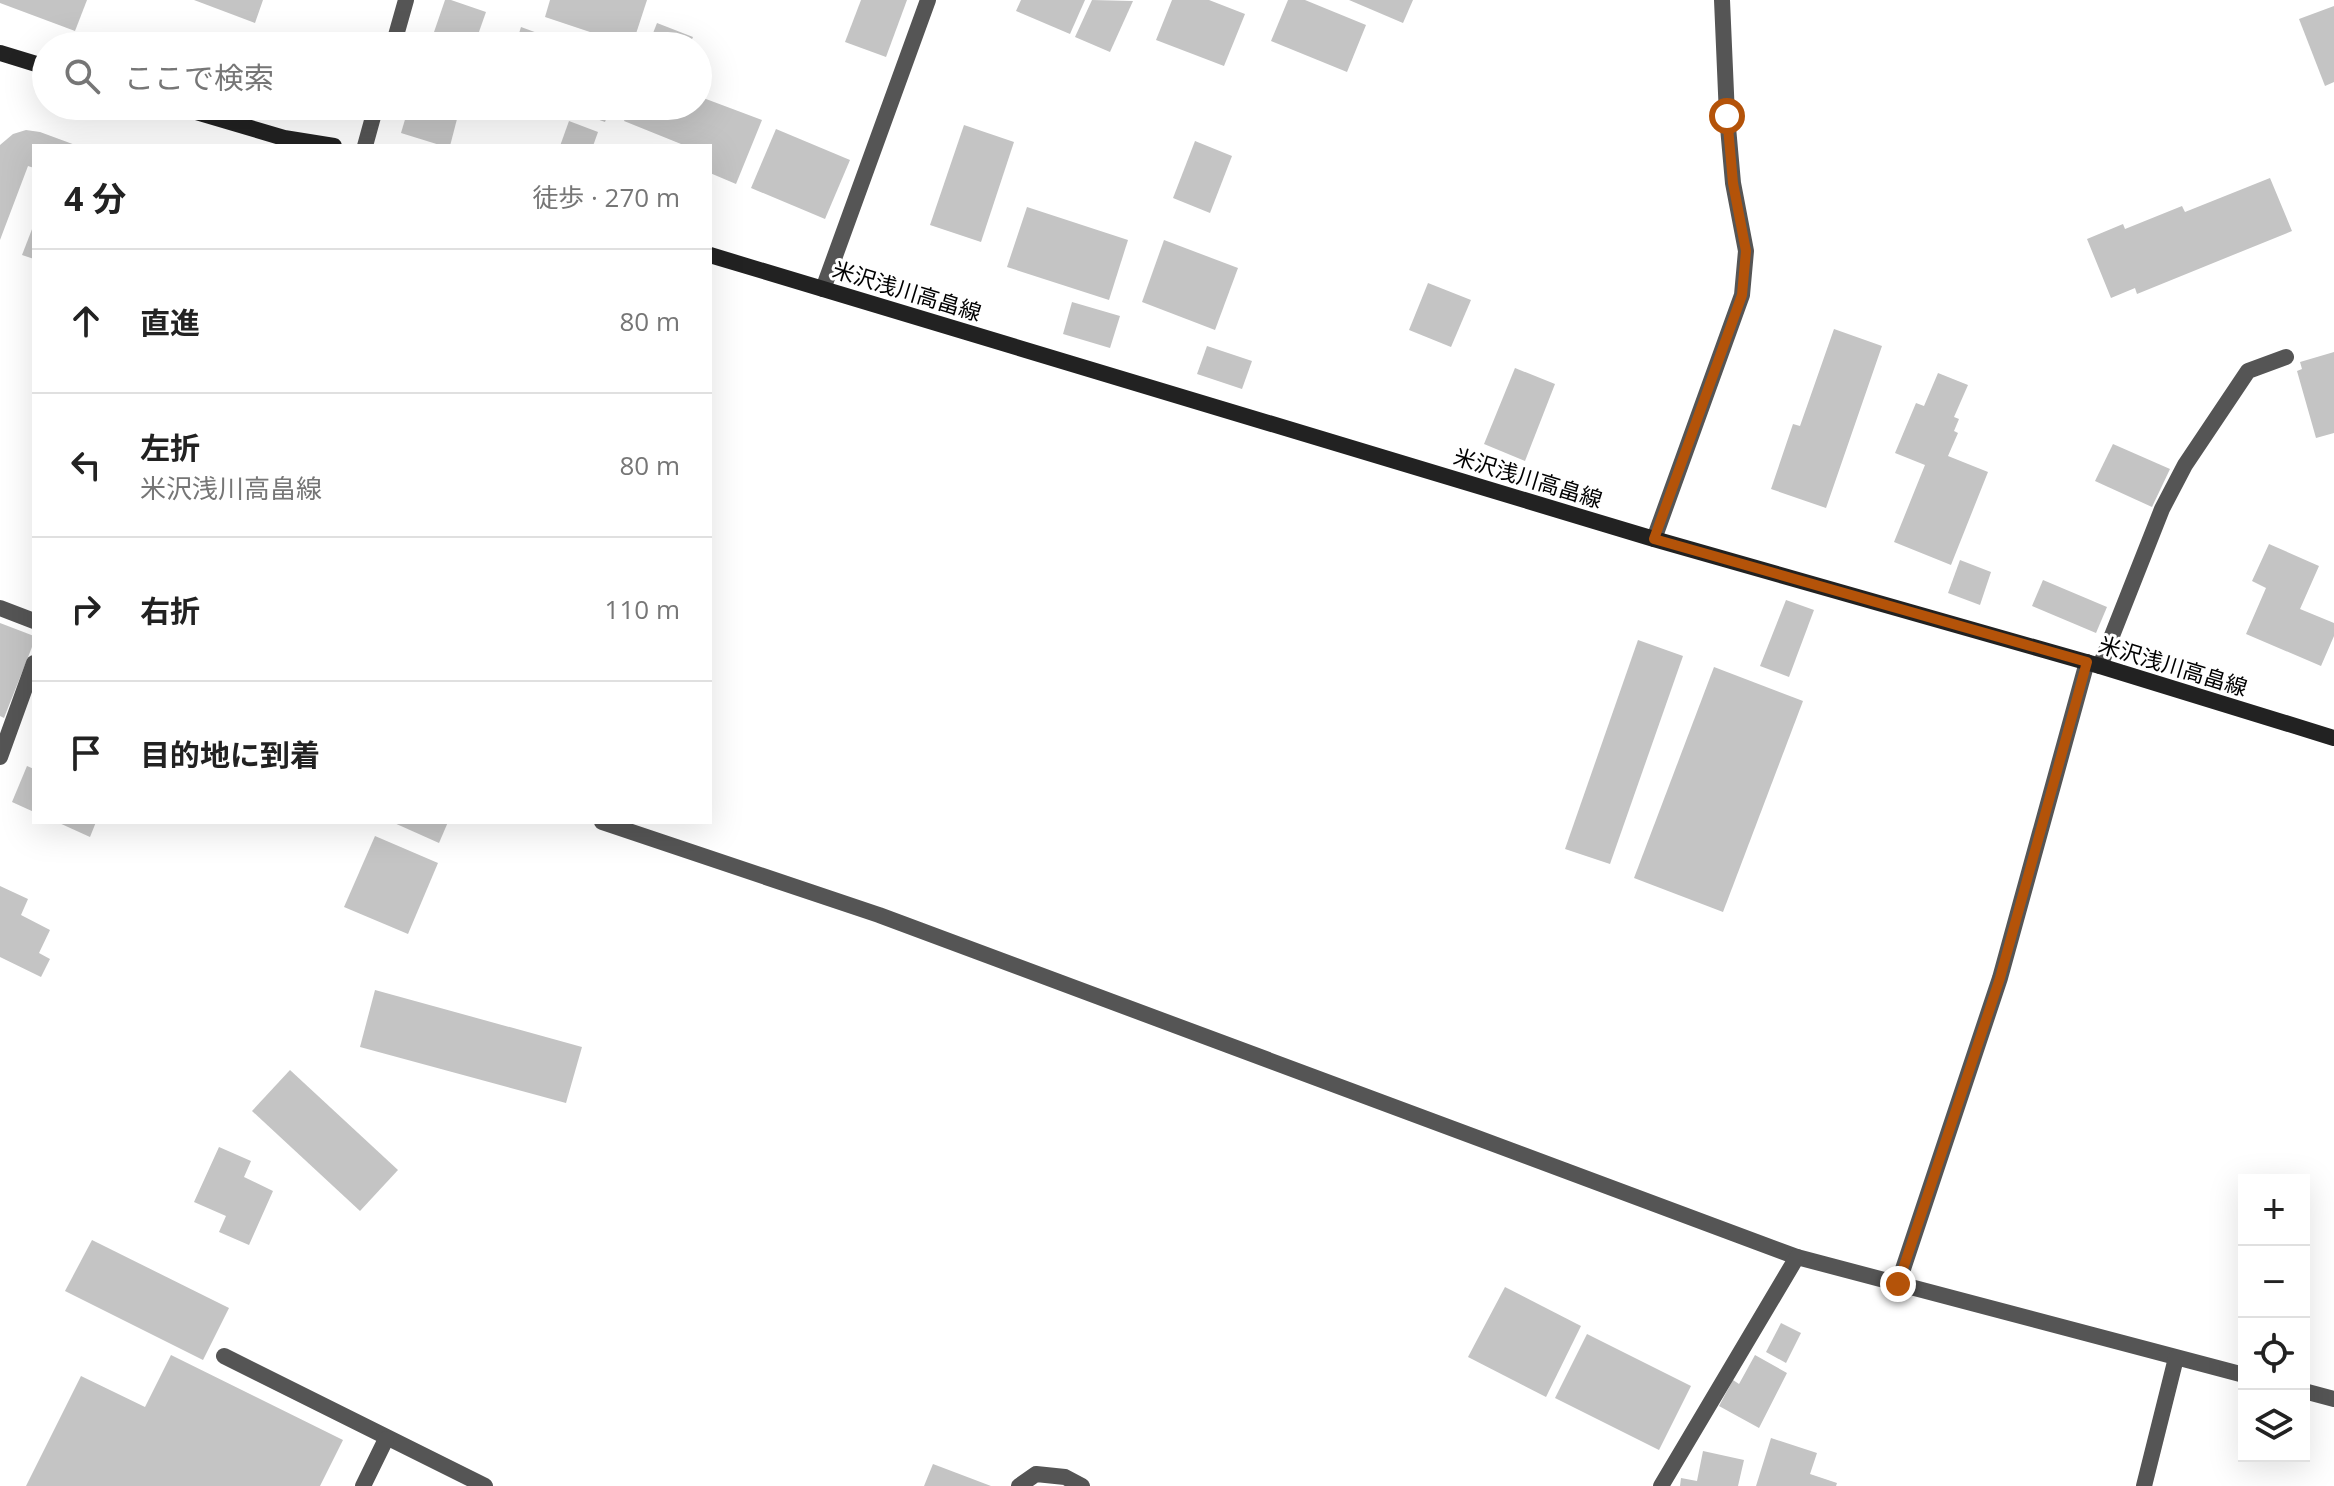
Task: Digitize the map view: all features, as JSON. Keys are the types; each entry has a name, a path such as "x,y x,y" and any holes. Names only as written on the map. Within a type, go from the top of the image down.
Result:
{"main road":[{"path":"0,53 32,63"},
{"path":"218,120 283,142 308,144"},
{"name":"米沢浅川高畠線","path":"712,256 1654,539 2094,664 2334,738"}],"street":[{"path":"397,32 406,0"},
{"path":"823,289 928,0"},
{"path":"1654,539 1742,295 1746,251 1733,183 1722,0"},
{"path":"366,144 372,120"},
{"path":"1898,1284 2000,978 2094,664 2162,509 2185,465 2248,371 2286,357"},
{"path":"0,608 32,620"},
{"path":"0,757 32,669"},
{"path":"608,824 879,915 1797,1257 2238,1374"},
{"path":"1661,1486 1797,1257"},
{"path":"224,1356 485,1486"},
{"path":"2144,1486 2176,1358"},
{"path":"2310,1393 2334,1399"},
{"path":"363,1486 386,1439"},
{"path":"1019,1486 1036,1474 1065,1477 1082,1486"}],"building":[{"path":"0,0 87,0 75,31 0,3"},
{"path":"194,0 263,0 255,23"},
{"path":"445,0 486,12 479,32 434,32"},
{"path":"550,0 647,0 637,32 590,32 545,17"},
{"path":"861,0 907,0 886,57 845,42"},
{"path":"1021,0 1085,0 1070,34 1016,11"},
{"path":"1092,0 1133,1 1110,52 1075,37"},
{"path":"1172,0 1209,0 1245,14 1224,66 1156,40"},
{"path":"1288,0 1305,0 1366,25 1347,72 1271,41"},
{"path":"1349,0 1413,0 1403,23"},
{"path":"2334,6 2334,82 2325,86 2299,19"},
{"path":"657,23 680,32 653,32"},
{"path":"712,101 762,120 736,184 712,174 712,144 681,144 624,121 712,120"},
{"path":"405,120 457,120 451,144 437,144 401,133"},
{"path":"569,121 598,132 594,144 561,144"},
{"path":"964,125 1014,142 981,242 930,225"},
{"path":"776,129 850,160 825,219 751,188"},
{"path":"26,130 40,132 73,144 32,144 32,167 28,166 0,240 0,145 13,134"},
{"path":"1195,141 1232,156 1210,213 1173,198"},
{"path":"2270,178 2292,231 2137,294 2135,288 2111,298 2087,239 2123,224 2125,229 2182,206 2185,212"},
{"path":"1027,207 1128,240 1109,300 1007,267"},
{"path":"32,229 32,258 22,255"},
{"path":"1164,240 1238,268 1215,330 1142,302"},
{"path":"1428,283 1471,300 1451,347 1409,330"},
{"path":"1072,302 1120,316 1110,348 1063,334"},
{"path":"1834,329 1882,346 1826,508 1771,489 1793,424 1800,426"},
{"path":"1207,346 1252,361 1242,389 1197,374"},
{"path":"2334,352 2334,433 2316,438 2297,371 2302,369 2300,362"},
{"path":"1515,368 1555,384 1525,461 1484,444"},
{"path":"1938,373 1968,385 1954,417 1959,419 1954,431 1958,433 1948,456 1988,472 1951,565 1894,542 1925,465 1895,453 1916,403 1924,406"},
{"path":"2113,444 2170,469 2152,507 2095,481"},
{"path":"2269,544 2319,566 2300,609 2334,623 2334,636 2321,666 2246,634 2266,588 2252,581"},
{"path":"1960,560 1991,572 1980,605 1948,593"},
{"path":"2043,580 2107,607 2096,633 2032,606"},
{"path":"1786,600 1814,610 1789,677 1760,666"},
{"path":"0,623 32,635 32,647 4,718 0,716"},
{"path":"1638,640 1683,656 1610,864 1565,849"},
{"path":"1714,667 1803,701 1723,912 1634,878"},
{"path":"27,766 32,768 32,811 12,802"},
{"path":"61,824 95,824 90,837"},
{"path":"396,824 447,824 439,843"},
{"path":"375,836 438,863 408,934 344,907"},
{"path":"0,886 28,899 21,915 50,930 39,953 50,959 41,977 0,957"},
{"path":"375,990 582,1047 566,1103 360,1047"},
{"path":"290,1070 398,1170 360,1211 252,1111"},
{"path":"219,1147 251,1161 244,1177 273,1191 249,1245 219,1232 226,1216 194,1202"},
{"path":"92,1240 229,1308 203,1360 65,1291"},
{"path":"1505,1287 1581,1326 1546,1397 1468,1357"},
{"path":"1781,1323 1801,1333 1786,1363 1766,1352"},
{"path":"1587,1334 1691,1386 1659,1450 1555,1398"},
{"path":"171,1355 343,1440 320,1486 26,1486 81,1376 145,1407"},
{"path":"1755,1355 1787,1373 1759,1428 1719,1406 1733,1380 1739,1384"},
{"path":"1771,1438 1817,1453 1810,1474 1837,1483 1836,1486 1756,1486"},
{"path":"1703,1451 1744,1460 1738,1486 1680,1486 1681,1478 1697,1481"},
{"path":"933,1464 991,1486 924,1486"}],"route":[{"path":"1727,116 1733,183 1746,251 1742,295 1654,539 2087,662 2000,978 1898,1284"}]}
